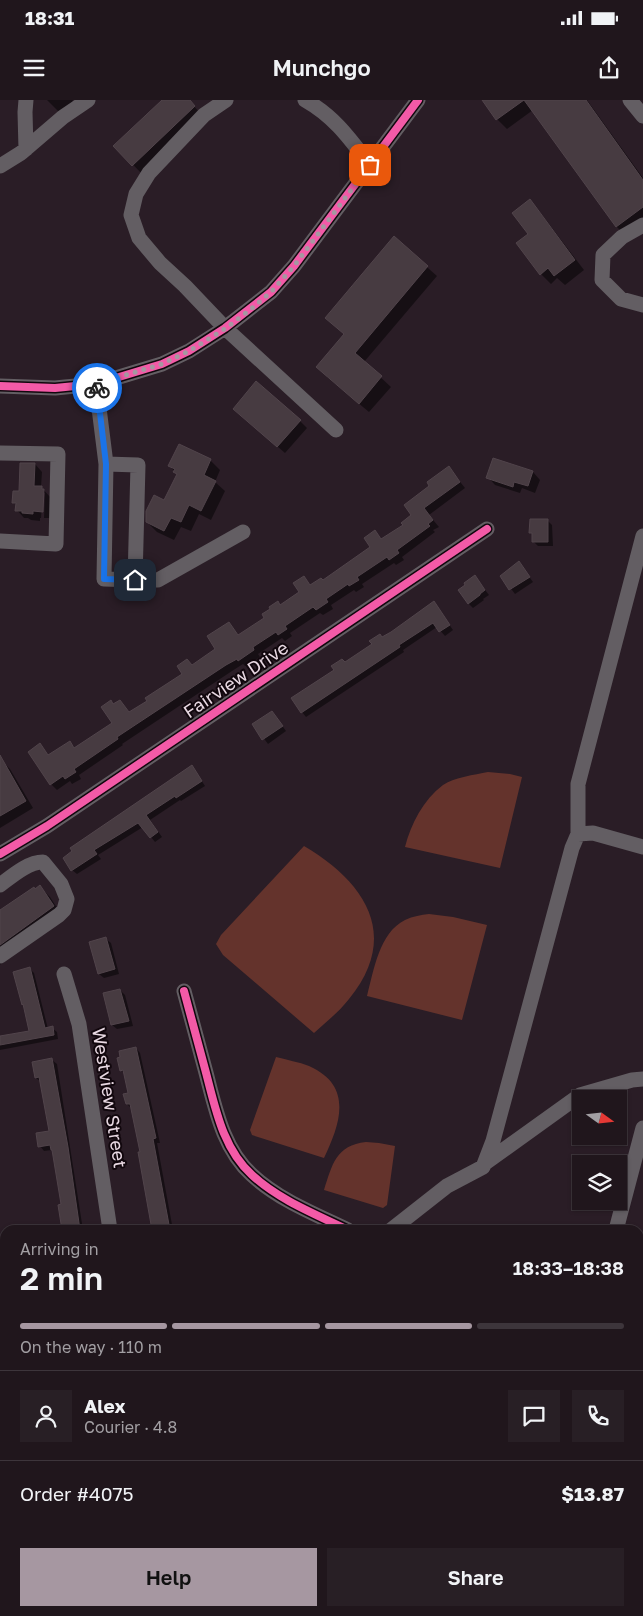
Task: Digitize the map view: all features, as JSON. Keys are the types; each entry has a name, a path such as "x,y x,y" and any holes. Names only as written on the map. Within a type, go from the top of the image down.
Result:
{"street":[{"path":"26,100 26,148"},
{"path":"0,166 88,100"},
{"path":"226,100 204,115 150,173 136,194 131,214 138,238 160,263 226,328 336,430"},
{"path":"306,100 338,124 370,165"},
{"path":"0,386 55,388 96,384 162,364 189,351 226,328 271,292 289,272 418,100"},
{"path":"630,100 643,116"},
{"path":"643,225 622,237 603,255 602,280 622,299 643,305"},
{"path":"96,384 106,464 104,579 158,580 243,532"},
{"path":"0,453 58,454 56,544 0,541"},
{"path":"106,464 138,465 135,580"},
{"name":"Fairview Drive","path":"0,854 47,826 486,529"},
{"path":"484,1164 493,1142 572,848 578,834 578,784 643,536"},
{"path":"578,834 594,833 643,847"},
{"path":"0,854 14,875"},
{"path":"0,885 30,866 43,862 61,884 67,899 59,915 0,956"},
{"name":"Westview Street","path":"64,974 80,1024 109,1225"},
{"path":"184,991 217,1114 230,1146 251,1174 278,1195 337,1225"},
{"path":"397,1225 447,1186 483,1167 484,1164 580,1096 632,1080 643,1079"},
{"path":"618,1225 639,1157 643,1128"}],"shaded area":[{"path":"488,772 522,777 500,868 405,847 419,813 436,791 453,780"},
{"path":"304,846 326,860 359,893 369,912 374,932 372,953 364,976 345,1004 314,1033 223,955 216,944 221,935"},
{"path":"429,914 453,917 487,925 462,1020 367,996 375,964 383,943 389,934 405,920"},
{"path":"276,1057 309,1066 323,1074 333,1084 338,1095 338,1119 335,1132 324,1158 252,1135 250,1130"},
{"path":"366,1142 395,1146 387,1205 383,1208 324,1190 333,1165 342,1152 348,1147"}],"building":[{"path":"162,100 190,100 195,106 132,166 113,146"},
{"path":"482,100 524,100 496,120"},
{"path":"524,100 586,100 643,180 643,207 616,227"},
{"path":"530,199 575,260 554,276 548,268 540,275 516,243 528,234 512,213"},
{"path":"394,236 428,266 355,353 382,376 359,404 316,367 344,334 325,318"},
{"path":"256,381 301,420 277,447 233,409"},
{"path":"179,444 211,459 204,475 216,481 201,511 189,505 181,522 171,518 164,531 146,522 146,511 154,495 164,500 177,474 173,472 175,469 168,466"},
{"path":"493,458 533,471 528,486 514,482 513,487 486,478"},
{"path":"20,463 35,463 34,486 42,486 42,489 44,489 43,512 33,511 33,514 15,511 16,503 12,503 13,491 19,491"},
{"path":"449,466 460,482 424,508 433,520 428,524 430,526 397,550 399,553 389,560 387,557 357,577 359,580 349,586 348,584 326,599 328,602 316,610 313,607 285,626 287,629 278,635 276,632 253,647 254,650 238,661 237,659 226,665 117,737 118,739 74,769 76,772 65,779 63,776 50,785 28,752 40,743 48,755 70,741 74,748 112,723 101,707 111,700 113,704 120,700 129,712 147,701 145,698 182,674 177,666 187,659 192,665 215,649 207,636 229,622 238,635 264,618 262,614 270,609 269,607 278,601 280,605 299,592 293,583 304,576 310,585 321,578 323,580 370,547 364,538 375,530 381,539 403,525 401,523 411,515 404,505 429,486 427,482"},
{"path":"530,519 548,519 548,542 532,542 532,533 529,533"},
{"path":"519,561 530,577 509,590 500,576"},
{"path":"475,575 485,590 468,604 458,590"},
{"path":"434,601 450,625 439,632 433,623 301,713 291,698 334,670 331,666 342,659 345,662 372,644 369,641 380,634 382,637 391,632"},
{"path":"272,711 283,726 262,740 252,724"},
{"path":"0,755 26,801 0,816"},
{"path":"192,765 202,781 146,815 158,832 150,838 138,823 94,850 97,854 71,871 63,858 72,851 70,848"},
{"path":"40,885 54,906 0,945 0,910"},
{"path":"106,937 115,969 98,974 89,942"},
{"path":"30,967 45,1028 53,1026 54,1035 0,1045 0,1036 29,1031 13,972"},
{"path":"120,989 129,1021 111,1025 103,993"},
{"path":"136,1047 156,1138 153,1139 169,1225 151,1225 138,1152 140,1152 130,1104 126,1104 123,1094 128,1093 123,1070 120,1071 117,1058 120,1057 119,1051"},
{"path":"52,1058 79,1225 61,1225 58,1205 61,1204 52,1150 50,1145 38,1147 36,1133 49,1131 39,1077 35,1078 32,1062"}],"cycle path":[{"path":"0,386 55,388 96,384 162,364 189,351 225,328 271,292 294,266 418,100"},
{"path":"0,854 47,826 487,529"},
{"path":"184,991 216,1112 233,1152 252,1175 274,1192 338,1225"}],"way so far":[{"path":"97,388 96,384 162,364 189,351 226,328 251,309 271,292 294,266 370,165"}],"route":[{"path":"97,388 106,464 104,579 135,580"}]}
